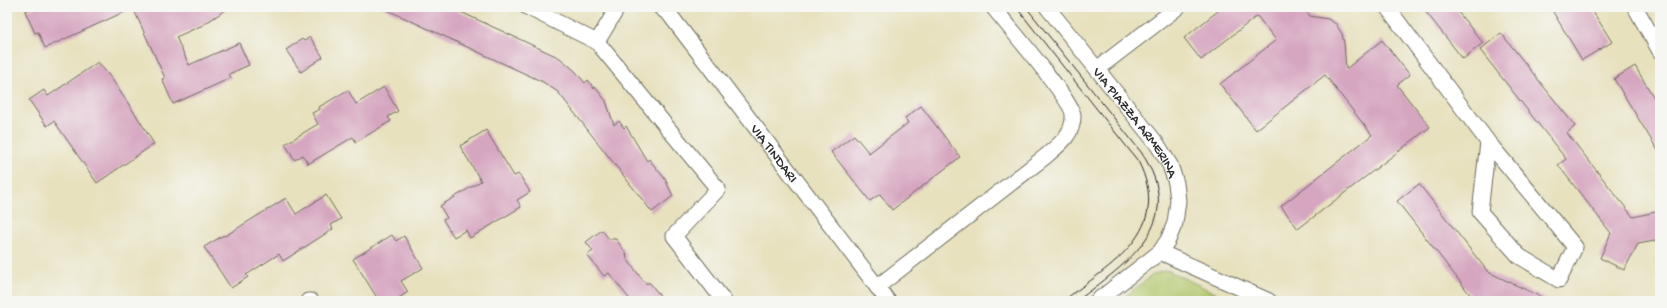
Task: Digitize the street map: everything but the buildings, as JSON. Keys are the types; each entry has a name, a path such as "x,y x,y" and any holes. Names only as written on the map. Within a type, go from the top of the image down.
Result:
{"street":[{"path":"527,7 597,42 718,189 674,236 724,301"},
{"path":"597,42 618,7"},
{"name":"VIA TINDARI","path":"660,7 670,15 888,301"},
{"path":"878,287 1061,144 1071,130 1074,113 1064,96 992,7"},
{"name":"VIA PIAZZA ARMERINA","path":"1047,7 1157,144 1170,165 1176,183 1178,201 1175,223 1168,240 1160,252"},
{"path":"1097,69 1178,7"},
{"path":"1387,7 1488,142 1575,247 1559,280 1519,256 1480,212 1488,142"},
{"path":"1635,7 1660,51"},
{"path":"1097,301 1160,252 1269,301"}],"green space":[{"path":"1167,270 1232,301 1119,301 1154,274"}],"tram line":[{"path":"1016,7 1138,161 1147,186 1148,207 1143,226 1132,243 1117,259 1063,301"},
{"path":"1026,7 1141,152 1154,177 1158,200 1155,220 1146,238 1132,255 1115,271 1077,301"}]}
